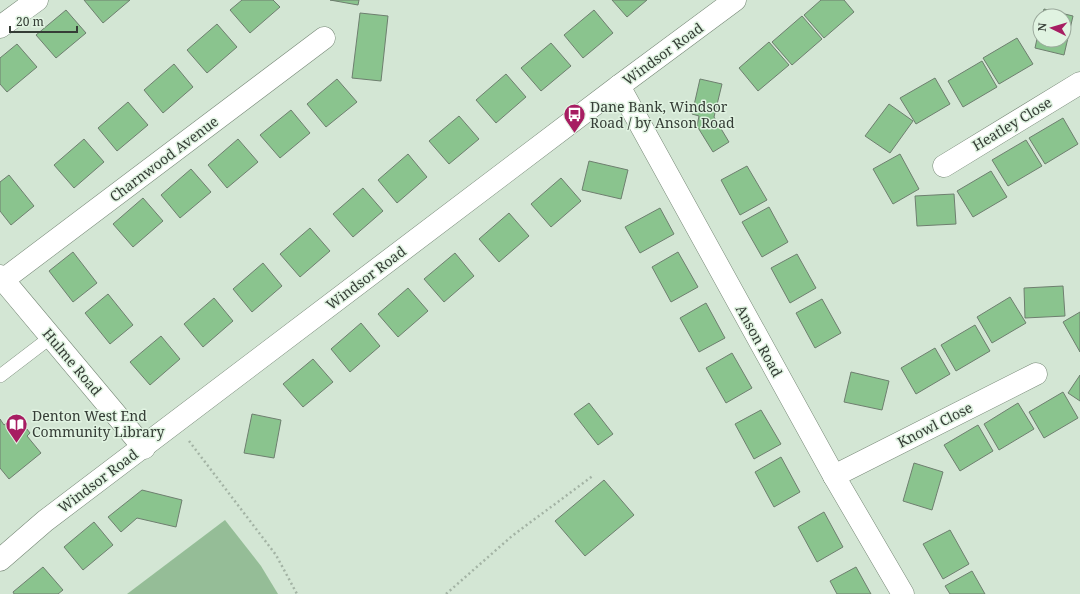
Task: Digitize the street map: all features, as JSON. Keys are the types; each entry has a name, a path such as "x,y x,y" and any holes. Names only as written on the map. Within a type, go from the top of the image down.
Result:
{"street":[{"path":"0,27 37,0"},
{"name":"Windsor Road","path":"0,560 45,521 144,448 618,86 735,0"},
{"name":"Charnwood Avenue","path":"2,278 324,38"},
{"name":"Heatley Close","path":"944,166 1080,83"},
{"name":"Anson Road","path":"618,86 834,476 903,594"},
{"name":"Hulme Road","path":"2,278 144,448"},
{"name":"Knowl Close","path":"834,476 1036,374"}],"lane":[{"path":"0,376 51,337"}],"path":[{"path":"175,423 276,555 297,594"},
{"path":"446,594 512,536 594,475"}],"green space":[{"path":"225,520 261,566 278,594 127,594"}],"building":[{"path":"84,0 130,0 103,23"},
{"path":"242,0 273,0 280,7 250,33 230,10"},
{"path":"330,0 359,0 358,5"},
{"path":"612,0 647,0 627,17"},
{"path":"821,0 844,0 854,12 824,38 804,15"},
{"path":"66,10 86,33 56,58 36,35"},
{"path":"594,10 613,33 583,58 564,35"},
{"path":"360,13 388,16 381,81 352,78"},
{"path":"802,16 822,39 792,65 772,42"},
{"path":"217,24 237,47 207,73 187,50"},
{"path":"1017,38 1033,64 999,84 983,58"},
{"path":"769,42 789,65 758,91 739,68"},
{"path":"551,43 571,66 541,91 521,68"},
{"path":"17,44 37,67 7,92 0,84 0,58"},
{"path":"1035,48 1066,48 1064,55"},
{"path":"982,61 997,87 963,107 948,81"},
{"path":"174,64 193,87 163,113 144,90"},
{"path":"506,74 526,97 496,123 476,100"},
{"path":"935,78 950,104 916,124 900,98"},
{"path":"337,79 357,102 326,127 307,104"},
{"path":"700,79 722,84 714,117 729,142 713,152 697,126 699,116 692,114"},
{"path":"128,102 148,125 117,151 98,128"},
{"path":"889,104 913,121 890,153 865,136"},
{"path":"291,110 310,133 280,158 260,135"},
{"path":"459,116 479,139 449,164 429,141"},
{"path":"1063,118 1078,144 1045,164 1029,138"},
{"path":"84,139 104,162 74,188 54,165"},
{"path":"238,139 258,162 227,188 208,165"},
{"path":"1026,140 1042,166 1008,186 992,160"},
{"path":"408,154 427,177 397,203 378,180"},
{"path":"900,154 919,189 893,204 873,169"},
{"path":"589,161 628,170 621,199 582,190"},
{"path":"747,166 767,200 740,215 721,180"},
{"path":"191,169 211,192 180,218 161,195"},
{"path":"991,171 1007,197 973,217 957,191"},
{"path":"9,175 34,206 11,225 0,211 0,182"},
{"path":"561,178 581,201 551,227 531,204"},
{"path":"363,188 383,211 353,237 333,214"},
{"path":"954,194 956,224 917,226 915,196"},
{"path":"143,198 163,221 133,247 113,224"},
{"path":"769,207 788,242 762,257 742,222"},
{"path":"660,208 674,234 640,253 625,227"},
{"path":"509,213 529,236 499,262 479,239"},
{"path":"310,228 330,251 300,277 280,254"},
{"path":"73,252 97,283 73,302 49,271"},
{"path":"678,252 698,287 671,302 652,267"},
{"path":"455,253 474,276 444,302 424,279"},
{"path":"797,254 816,288 790,303 771,268"},
{"path":"263,263 282,286 252,312 233,289"},
{"path":"1063,286 1065,316 1025,318 1024,288"},
{"path":"408,288 428,311 398,337 378,314"},
{"path":"108,294 133,325 110,344 85,313"},
{"path":"1010,297 1026,323 992,343 977,317"},
{"path":"214,298 233,321 203,347 184,324"},
{"path":"822,299 841,333 815,348 796,313"},
{"path":"706,303 725,338 699,352 680,318"},
{"path":"1080,312 1080,352 1063,322"},
{"path":"361,323 380,346 350,372 331,349"},
{"path":"975,325 990,351 956,371 941,345"},
{"path":"161,336 180,359 150,385 130,362"},
{"path":"935,348 950,374 916,394 901,368"},
{"path":"732,353 752,388 726,403 706,368"},
{"path":"313,359 333,382 303,407 283,384"},
{"path":"851,372 889,381 882,410 844,402"},
{"path":"1080,375 1080,401 1068,393"},
{"path":"1063,392 1078,418 1044,438 1029,412"},
{"path":"589,403 613,434 598,445 574,414"},
{"path":"1018,403 1034,429 999,450 984,424"},
{"path":"761,410 781,444 754,459 735,424"},
{"path":"252,414 281,420 274,458 244,453"},
{"name":"Denton West End Community Library","path":"16,415 30,433 27,436 41,453 9,479 0,468 0,419 4,425"},
{"path":"978,425 993,451 960,471 944,445"},
{"path":"781,457 800,492 774,507 755,472"},
{"path":"914,463 943,472 932,510 903,501"},
{"path":"604,480 634,515 585,556 555,521"},
{"path":"142,490 182,500 176,527 137,518 121,532 108,517"},
{"path":"824,512 843,547 817,562 798,527"},
{"path":"94,522 113,545 83,570 64,547"},
{"path":"950,530 969,564 943,579 923,544"},
{"path":"43,567 63,590 58,594 14,594 13,592"},
{"path":"856,567 871,594 837,594 830,581"},
{"path":"972,571 985,594 950,594 945,586"}],"place":[{"name":"Dane Bank, Windsor Road / by Anson Road","path":"574,134"},
{"name":"Denton West End Community Library","path":"17,444"}]}
